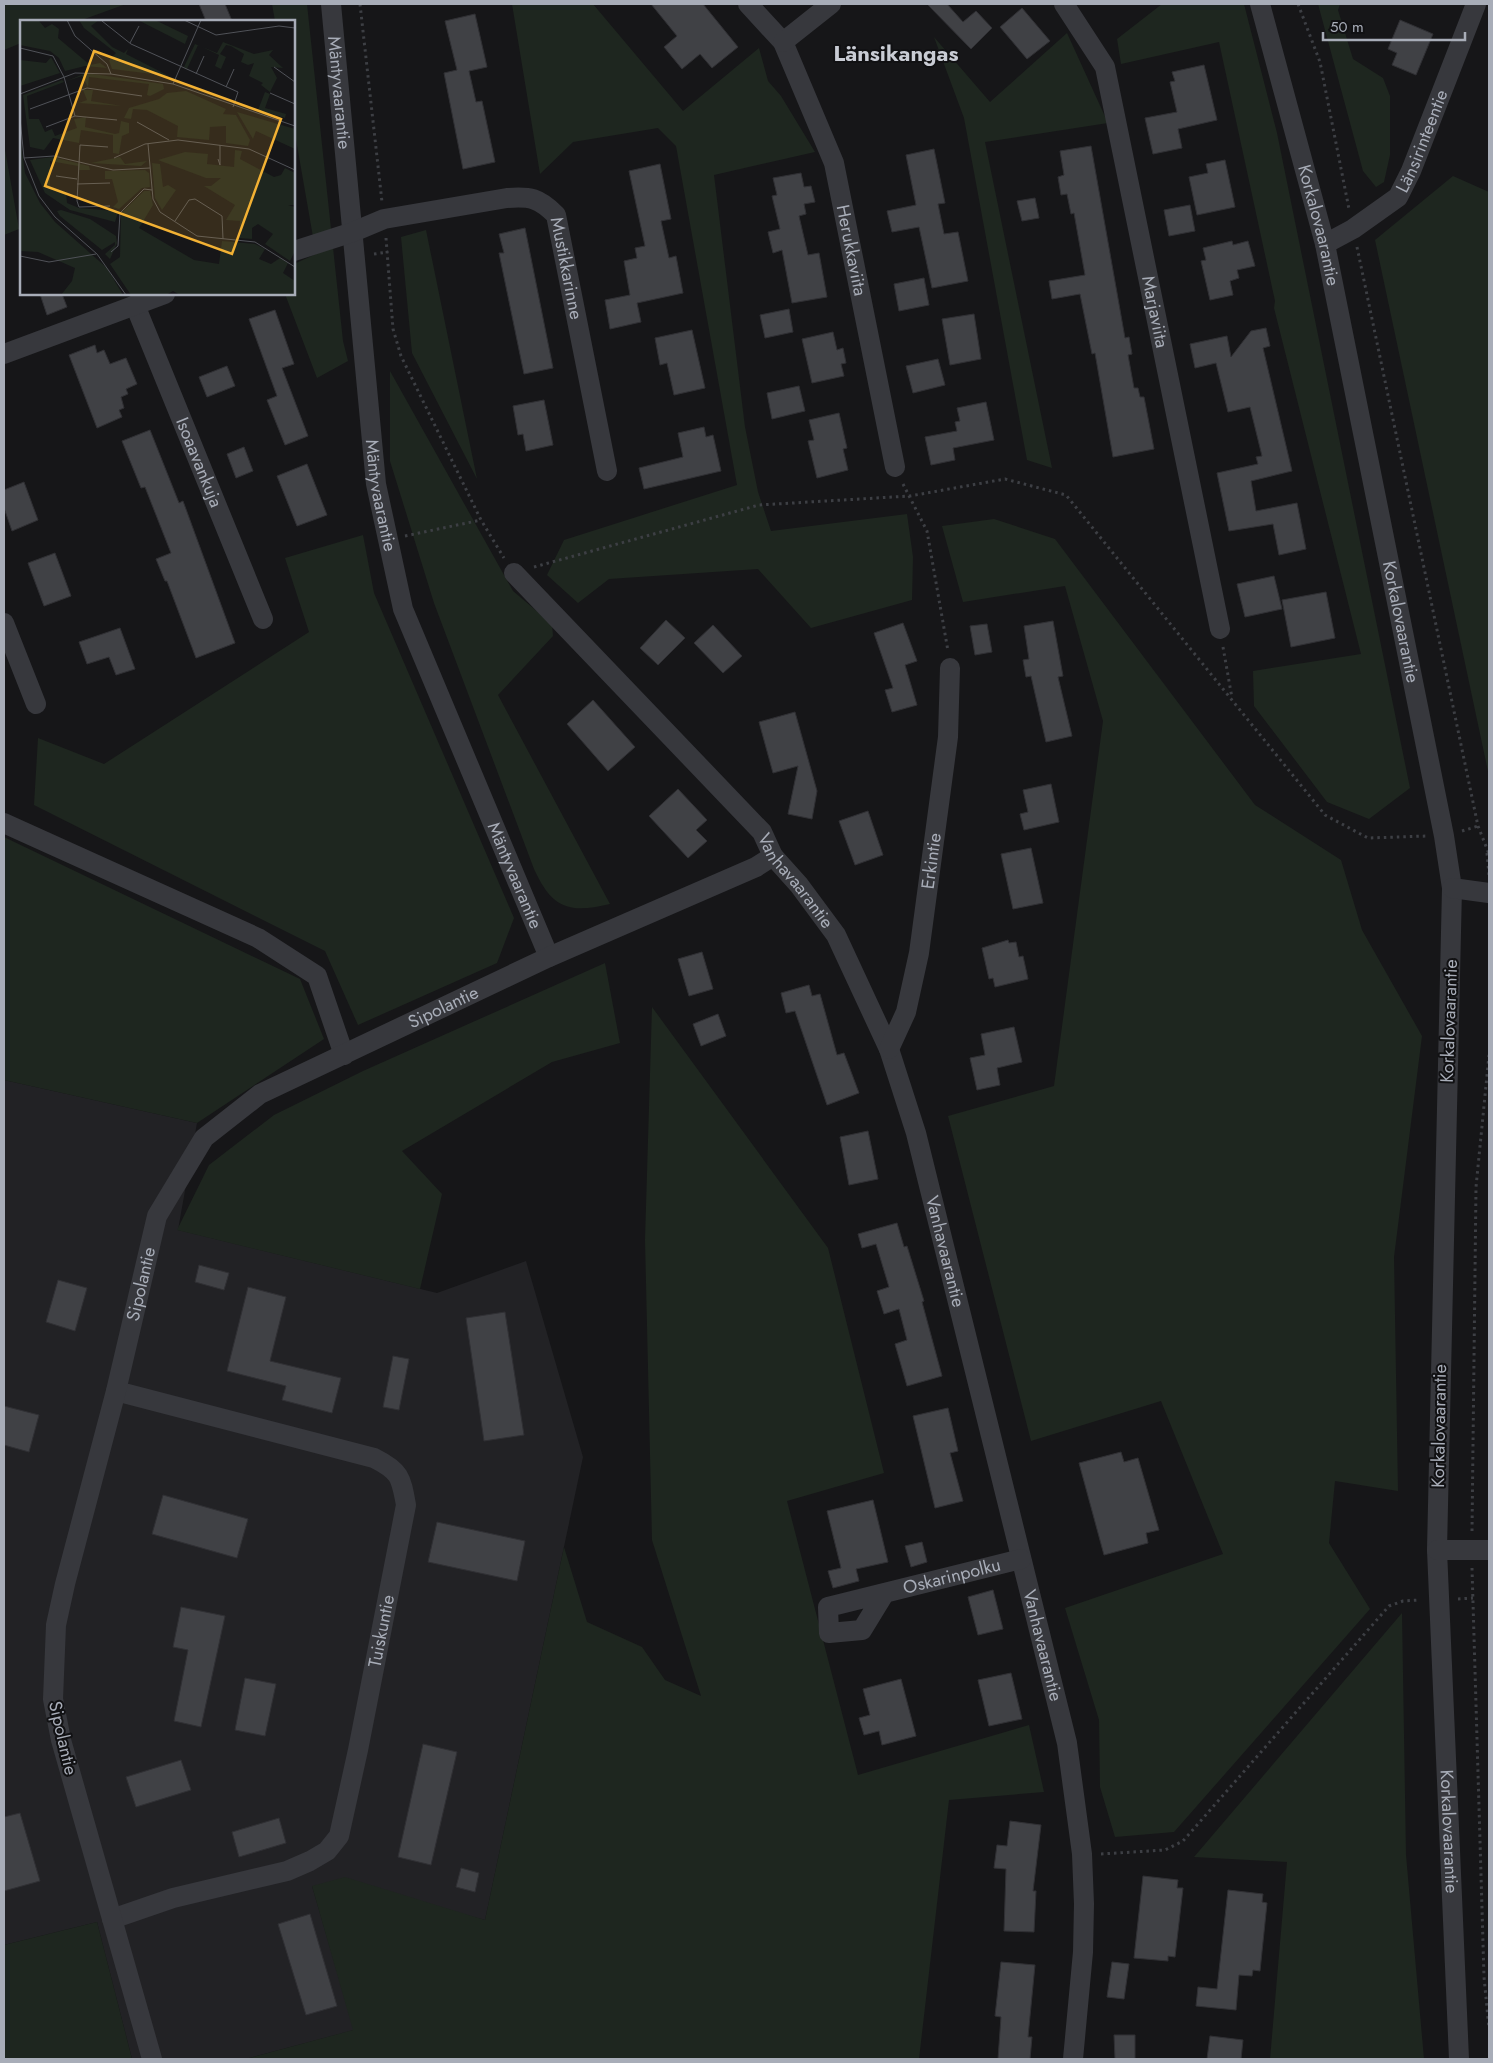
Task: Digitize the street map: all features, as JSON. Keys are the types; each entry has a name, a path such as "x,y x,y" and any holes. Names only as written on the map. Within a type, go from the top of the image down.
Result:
{"street":[{"name":"Mäntyvaarantie","path":"331,4 376,484 403,609 550,957"},
{"name":"Herukkaviita","path":"748,4 783,42 834,164 895,467"},
{"path":"783,42 831,4"},
{"name":"Marjaviita","path":"1064,4 1105,67 1220,629"},
{"name":"Korkalovaarantie","path":"1260,4 1324,244 1444,836 1452,888 1437,1550 1459,2059"},
{"name":"Länsirinteentie","path":"1324,244 1353,229 1398,197 1411,171 1476,4"},
{"name":"Mustikkarinne","path":"295,251 353,232 384,219 526,197 544,202 556,215 607,471"},
{"path":"4,354 162,295"},
{"name":"Isoaavankuja","path":"135,306 263,619"},
{"name":"Vanhavaarantie","path":"514,573 762,832 774,856 799,885 836,935 889,1049 916,1133 1068,1743 1082,1854 1083,1952 1073,2059"},
{"path":"4,623 36,704"},
{"name":"Erkintie","path":"889,1049 906,1012 919,954 948,737 950,668"},
{"path":"4,823 258,938 317,976 344,1055"},
{"name":"Sipolantie","path":"152,2059 61,1740 53,1698 56,1626 65,1584 116,1391 157,1216 204,1138 260,1094 550,957 756,867 774,856"},
{"path":"1452,888 1489,893"},
{"name":"Tuiskuntie","path":"112,1920 173,1898 286,1871 310,1861 327,1851 339,1836 406,1505 402,1484 393,1468 374,1458 116,1391"},
{"path":"1437,1550 1489,1550"},
{"name":"Oskarinpolku","path":"884,1594 1021,1559"}],"path":[{"path":"360,4 384,219 393,329 401,356 480,520 514,573 759,506 910,496 1005,479 1066,494 1325,815 1368,838 1444,836 1478,826"},
{"path":"1298,4 1320,62 1353,229 1478,826 1488,854 1489,877"},
{"path":"910,496 927,532 943,613 950,668"},
{"path":"388,540 480,520"},
{"path":"1220,629 1232,700"},
{"path":"1082,1854 1165,1850 1183,1841 1389,1606 1403,1601"}],"shaded area":[{"path":"4,4 126,4 82,20 20,20 20,43 4,50"},
{"path":"272,4 307,4 343,341 348,361 317,378 285,295 295,295 295,264 316,254 295,134 295,20 275,20"},
{"path":"512,4 593,4 683,111 759,48 768,81 781,96 815,152 714,175 745,427 758,492 771,531 907,514 913,557 912,600 811,628 758,569 609,579 578,603 547,575 564,540 737,485 676,146 658,128 573,142 540,174"},
{"path":"1162,4 1244,4 1277,133 1410,788 1369,819 1327,802 1254,706 1253,671 1361,654 1274,308 1275,301 1219,42 1121,64 1117,39"},
{"path":"1318,4 1340,4 1338,10 1353,59 1383,78 1390,96 1390,155 1384,182 1376,187 1363,171"},
{"path":"1067,33 1108,123 985,142 1052,468 1027,460 964,118 934,37 990,102"},
{"path":"4,144 19,229 4,235"},
{"path":"1453,176 1489,192 1489,776 1375,240"},
{"path":"426,230 477,479 412,353 401,237"},
{"path":"390,371 513,591 552,624 553,636 498,695 610,904 583,908 572,908 563,905 548,892 534,869 434,603 390,461"},
{"path":"994,519 1055,539 1255,805 1341,860 1362,930 1422,1036 1394,1257 1398,1491 1335,1481 1329,1543 1370,1609 1174,1832 1115,1837 1100,1787 1099,1720 1065,1608 1223,1554 1161,1401 1031,1441 948,1116 1054,1086 1103,721 1065,586 963,602 942,526"},
{"path":"363,535 374,593 514,918 497,963 358,1025 325,951 34,805 38,738 104,764 309,632 285,558"},
{"path":"4,837 300,979 324,1039 197,1123 4,1080"},
{"path":"605,963 620,1043 552,1062 402,1151 442,1194 420,1289 177,1230 209,1165 274,1115 363,1071"},
{"path":"652,1007 828,1248 884,1473 787,1501 858,1775 1029,1725 1044,1792 949,1800 919,2059 246,2059 353,2030 312,1886 345,1877 485,1920 564,1547 587,1622 642,1647 665,1680 701,1696 652,1540 645,1240"},
{"path":"4,1080 197,1123 178,1230 437,1293 526,1261 583,1457 485,1920 451,1911 312,1886 354,2030 246,2059 132,2059 97,1922 4,1945"},
{"path":"1402,1613 1406,1855 1424,2059 1270,2059 1287,1862 1194,1857"},
{"path":"97,1922 132,2059 4,2059 4,1945"}],"building":[{"path":"199,4 225,4 232,20 206,20"},
{"path":"651,4 703,4 738,47 712,68 700,54 682,69 664,47 677,36"},
{"path":"927,4 947,4 963,22 976,11 992,28 971,49"},
{"path":"1022,8 1050,41 1027,59 1000,27"},
{"path":"475,14 487,67 469,71 476,102 482,101 495,162 463,169 444,73 457,70 445,21"},
{"path":"1400,20 1433,34 1416,75 1392,65 1397,53 1388,49"},
{"path":"1204,65 1217,120 1178,129 1182,148 1153,154 1145,118 1177,112 1170,82 1175,81 1172,72"},
{"path":"1091,146 1125,338 1129,337 1132,354 1128,355 1134,388 1138,388 1140,397 1144,397 1154,449 1113,457 1095,353 1092,354 1080,294 1052,299 1049,281 1085,275 1074,213 1071,214 1067,194 1061,195 1058,177 1064,175 1060,151"},
{"path":"934,149 945,203 938,204 944,234 958,232 968,281 932,288 919,227 892,232 887,211 916,205 906,155"},
{"path":"1225,160 1235,207 1197,215 1189,177 1208,173 1206,164"},
{"path":"660,164 671,219 661,221 669,258 676,256 683,293 637,303 641,322 610,329 605,300 630,295 624,261 637,258 635,248 645,246 629,171"},
{"path":"801,173 804,187 811,186 815,202 804,204 806,214 799,216 808,255 819,253 827,297 792,303 782,250 773,253 768,232 780,229 772,196 777,195 773,178"},
{"path":"1035,198 1039,218 1022,221 1017,201"},
{"path":"1190,205 1195,231 1169,236 1164,210"},
{"path":"525,228 553,368 524,374 499,253 504,253 499,234"},
{"path":"1232,241 1233,245 1248,241 1255,266 1237,270 1239,278 1230,281 1233,295 1210,300 1201,261 1206,260 1203,248"},
{"path":"924,278 929,305 899,311 894,284"},
{"path":"40,295 62,295 67,307 47,315"},
{"path":"789,309 793,332 765,338 760,315"},
{"path":"275,310 294,364 282,368 308,436 285,445 267,400 277,396 249,319"},
{"path":"974,314 981,359 950,365 942,319"},
{"path":"1266,328 1270,346 1263,348 1292,471 1251,481 1256,511 1297,503 1306,549 1279,555 1273,524 1229,531 1217,473 1258,464 1256,457 1262,456 1250,407 1228,412 1216,363 1195,368 1190,344 1227,336 1231,357 1251,331"},
{"path":"692,330 705,388 674,395 667,363 660,365 655,338"},
{"path":"833,332 837,350 843,348 846,363 841,364 844,376 812,383 802,339"},
{"path":"95,345 97,353 104,350 110,364 126,358 137,384 126,389 128,394 121,397 124,408 119,410 122,417 97,428 69,355"},
{"path":"938,359 945,385 913,393 906,366"},
{"path":"227,366 235,386 207,397 199,377"},
{"path":"799,386 805,411 772,419 767,393"},
{"path":"544,400 553,445 526,451 523,434 518,435 513,406"},
{"path":"986,402 994,440 953,448 955,460 931,465 925,437 957,431 955,422 960,421 957,408"},
{"path":"839,413 847,448 843,449 848,470 817,478 808,441 814,440 809,420"},
{"path":"704,427 706,437 713,435 721,471 644,489 639,468 683,457 678,433"},
{"path":"150,430 179,503 183,501 235,643 196,658 167,581 165,581 156,559 171,553 145,487 141,488 122,441"},
{"path":"244,447 253,471 236,478 227,454"},
{"path":"307,464 327,515 297,526 277,476"},
{"path":"24,482 38,520 12,531 4,508 4,490"},
{"path":"55,553 71,596 44,606 28,563"},
{"path":"1274,576 1282,609 1245,617 1237,584"},
{"path":"1326,592 1335,638 1291,647 1282,600"},
{"path":"666,620 685,638 658,665 640,648"},
{"path":"1053,621 1063,676 1058,677 1072,736 1046,742 1031,676 1026,677 1023,660 1029,659 1024,626"},
{"path":"903,623 917,661 905,665 917,705 892,712 885,690 893,688 874,633"},
{"path":"987,624 992,652 975,655 970,626"},
{"path":"713,625 742,656 723,673 694,643"},
{"path":"120,628 135,669 116,675 109,657 87,664 79,642"},
{"path":"593,700 635,747 608,771 567,724"},
{"path":"795,712 817,791 812,819 788,814 798,766 773,773 759,722"},
{"path":"1051,784 1059,822 1024,830 1020,814 1028,812 1023,790"},
{"path":"678,789 707,820 696,830 707,841 688,858 649,816"},
{"path":"868,811 883,855 855,865 839,821"},
{"path":"1031,848 1043,903 1013,909 1001,854"},
{"path":"1008,940 1009,943 1016,942 1019,957 1023,956 1028,979 995,987 993,978 989,979 982,948"},
{"path":"702,952 713,989 689,996 678,959"},
{"path":"809,985 812,996 820,994 837,1055 844,1053 859,1093 827,1105 795,1011 786,1013 781,993"},
{"path":"718,1014 726,1036 701,1046 693,1024"},
{"path":"1014,1027 1022,1062 997,1068 1000,1085 977,1090 970,1058 985,1055 981,1034"},
{"path":"868,1131 878,1179 849,1185 840,1137"},
{"path":"897,1223 904,1247 907,1246 924,1301 922,1302 942,1376 907,1386 895,1344 907,1340 899,1309 884,1314 877,1291 889,1287 876,1244 862,1248 858,1234"},
{"path":"199,1265 229,1273 224,1290 195,1282"},
{"path":"58,1280 87,1288 75,1331 46,1322"},
{"path":"248,1287 286,1297 270,1361 341,1378 332,1413 282,1400 286,1386 227,1371"},
{"path":"505,1312 524,1435 484,1441 466,1318"},
{"path":"393,1356 409,1359 399,1410 383,1407"},
{"path":"4,1406 39,1415 29,1452 4,1445"},
{"path":"948,1408 958,1451 950,1453 963,1501 935,1508 913,1416"},
{"path":"1121,1452 1124,1462 1138,1458 1159,1530 1146,1533 1148,1543 1104,1555 1079,1463"},
{"path":"163,1495 248,1519 237,1558 152,1534"},
{"path":"873,1500 888,1562 856,1569 859,1581 833,1588 828,1571 841,1568 827,1511"},
{"path":"437,1522 525,1541 517,1581 428,1562"},
{"path":"922,1542 927,1562 911,1567 905,1546"},
{"path":"993,1590 1003,1629 978,1635 968,1597"},
{"path":"181,1607 225,1616 201,1727 174,1721 188,1650 173,1647"},
{"path":"1011,1673 1022,1719 989,1726 978,1680"},
{"path":"245,1678 276,1684 265,1736 235,1730"},
{"path":"901,1679 916,1736 882,1745 879,1731 864,1735 859,1718 870,1715 863,1689"},
{"path":"423,1744 457,1752 431,1865 398,1857"},
{"path":"181,1760 191,1790 136,1807 126,1777"},
{"path":"20,1813 40,1881 4,1891 4,1817"},
{"path":"279,1818 286,1843 239,1857 232,1832"},
{"path":"1010,1821 1041,1825 1033,1891 1036,1891 1034,1932 1004,1931 1006,1869 994,1868 997,1845 1007,1846"},
{"path":"461,1868 479,1873 475,1892 456,1887"},
{"path":"1143,1876 1178,1880 1177,1888 1183,1888 1175,1957 1168,1956 1168,1961 1134,1958"},
{"path":"1228,1890 1263,1894 1262,1902 1267,1903 1260,1971 1253,1970 1252,1976 1239,1975 1236,2010 1196,2006 1198,1987 1217,1989"},
{"path":"310,1914 337,2006 306,2015 278,1924"},
{"path":"1001,1962 1035,1965 1028,2037 1032,2037 1030,2059 998,2059 1001,2017 995,2016"},
{"path":"1112,1962 1129,1964 1124,1999 1107,1997"},
{"path":"1114,2035 1135,2035 1135,2059 1115,2059"},
{"path":"1210,2036 1243,2040 1241,2059 1207,2059"}],"district":[{"name":"Länsikangas","path":"896,53"}]}
